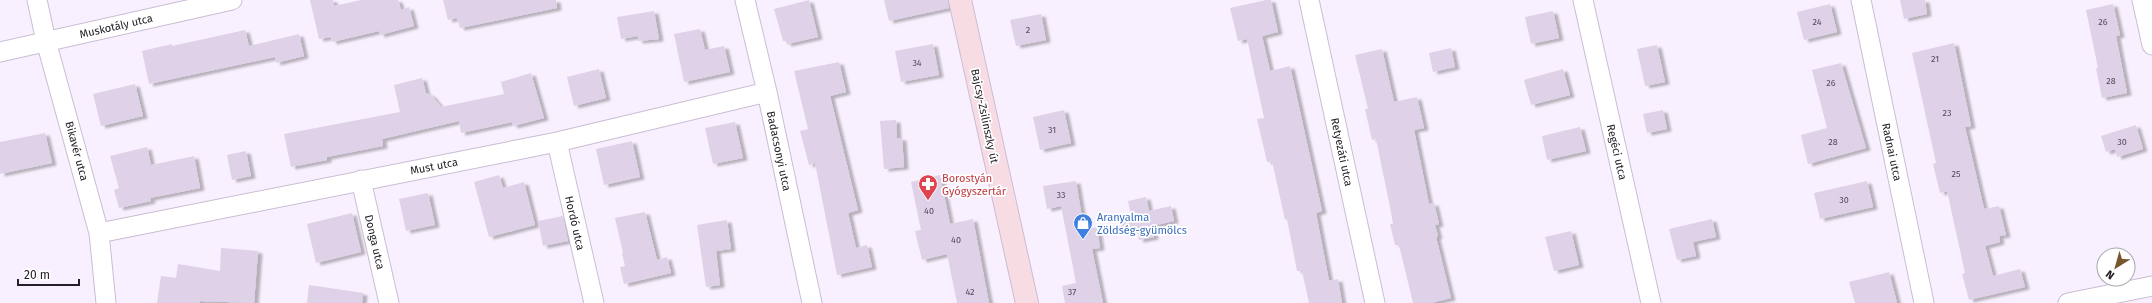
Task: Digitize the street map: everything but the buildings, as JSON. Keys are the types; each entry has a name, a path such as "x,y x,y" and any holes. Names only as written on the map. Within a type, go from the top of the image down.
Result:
{"main road":[{"name":"Bajcsy-Zsilinszky út","path":"960,0 1027,303"}],"street":[{"name":"Bikavér utca","path":"37,0 46,41 99,233 106,303"},
{"name":"Muskotály utca","path":"0,52 232,0"},
{"name":"Badacsonyi utca","path":"745,0 767,92 812,303"},
{"name":"Retyezáti utca","path":"1308,0 1375,303"},
{"name":"Regéci utca","path":"1583,0 1650,303"},
{"name":"Radnai utca","path":"1861,0 1924,303"},
{"path":"2142,0 2152,45"},
{"name":"Must utca","path":"99,233 557,142 767,92"},
{"name":"Hordó utca","path":"557,142 594,303"},
{"name":"Donga utca","path":"361,180 389,303"},
{"path":"2068,303 2152,286"}],"place":[{"name":"Borostyán Gyógyszertár","path":"928,201"},
{"name":"Aranyalma Zöldség-gyümölcs","path":"1083,240"}]}
